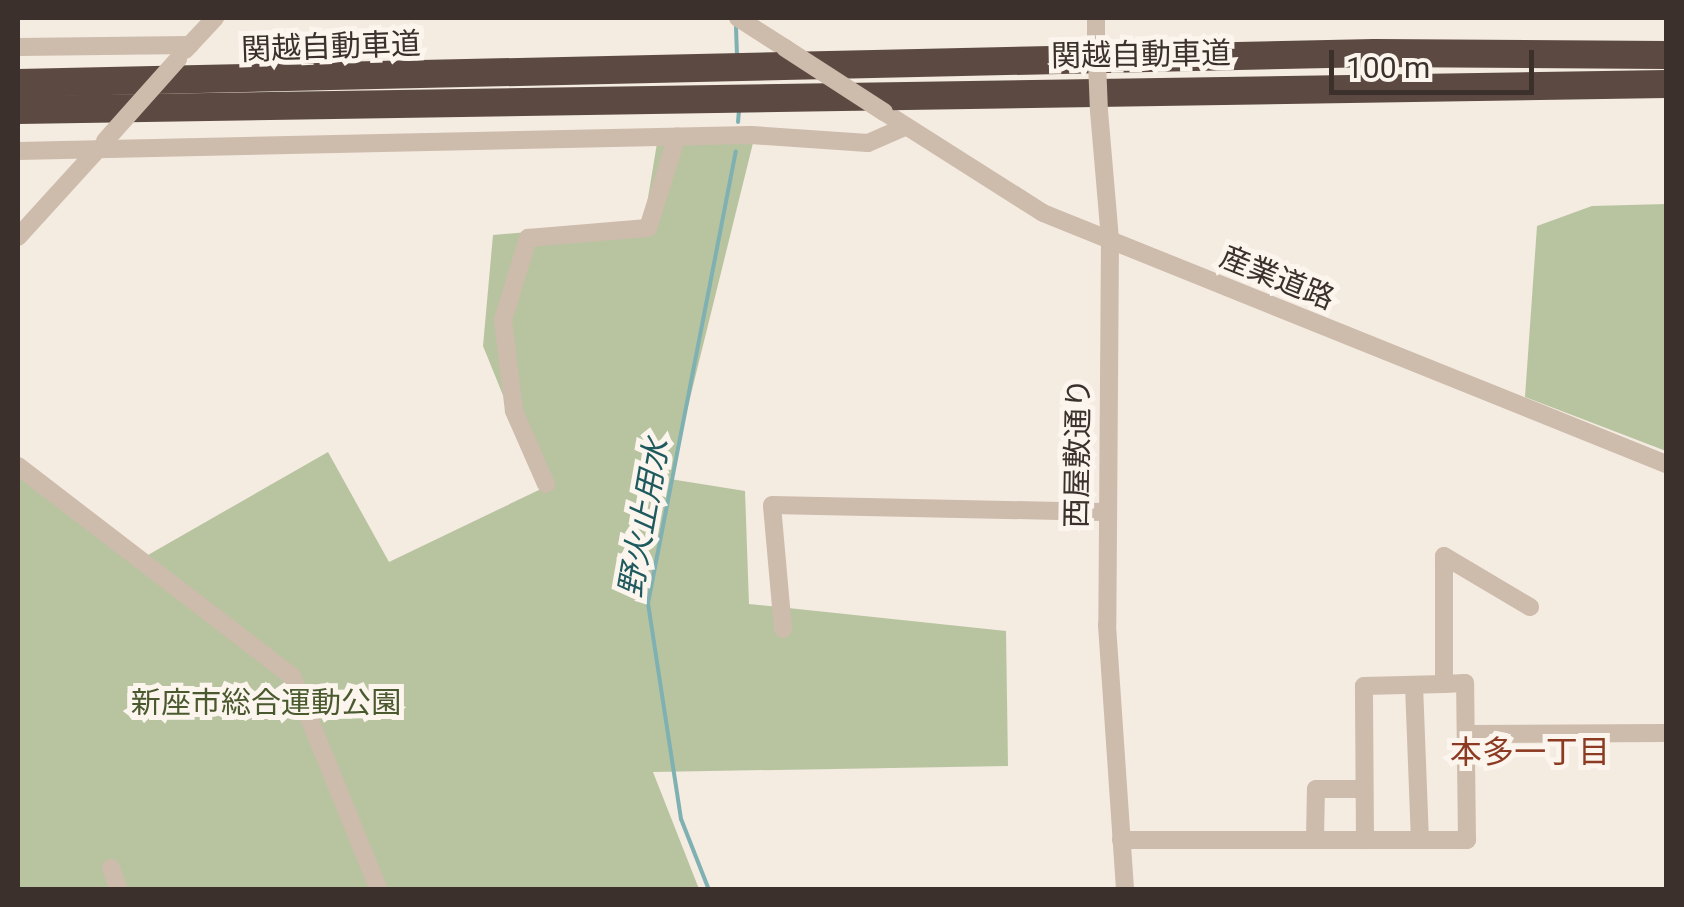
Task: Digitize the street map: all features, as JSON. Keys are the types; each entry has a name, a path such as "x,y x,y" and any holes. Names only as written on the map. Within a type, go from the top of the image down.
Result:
{"highway":[{"name":"関越自動車道","path":"18,83 1336,54 1666,55"},
{"name":"関越自動車道","path":"18,110 1666,84"}],"street":[{"path":"18,238 215,18"},
{"name":"産業道路","path":"738,18 1004,192 1110,240 1666,464"},
{"name":"西屋敷通り","path":"1096,18 1110,240 1104,512 1124,890"},
{"path":"18,47 184,52"},
{"path":"18,152 101,146 676,136 868,143 905,127"},
{"path":"546,484 514,411 504,320 528,238 648,228 676,136"},
{"path":"18,466 292,676 379,890"},
{"path":"783,630 772,505 1104,512"},
{"path":"1444,684 1444,556 1530,606"},
{"path":"1121,840 1315,839 1364,840 1466,840 1466,682 1364,686 1364,840"},
{"path":"1414,685 1420,840"},
{"path":"1468,734 1666,733"},
{"path":"1315,839 1316,789 1364,788"},
{"path":"111,868 119,890"}],"green space":[{"name":"新座市総合運動公園","path":"657,143 753,143 670,479 745,491 749,604 1006,631 1008,766 653,772 699,889 18,889 18,472 134,563 328,452 389,562 541,489 483,346 493,235 644,222"},
{"path":"1666,204 1666,451 1525,397 1537,226 1592,206"}],"waterway":[{"name":"野火止用水","path":"736,27 737,57"},
{"name":"野火止用水","path":"738,122 739,111"},
{"name":"野火止用水","path":"709,890 681,819 648,603 736,152"}],"district":[{"name":"本多一丁目","path":"1530,752"}]}
